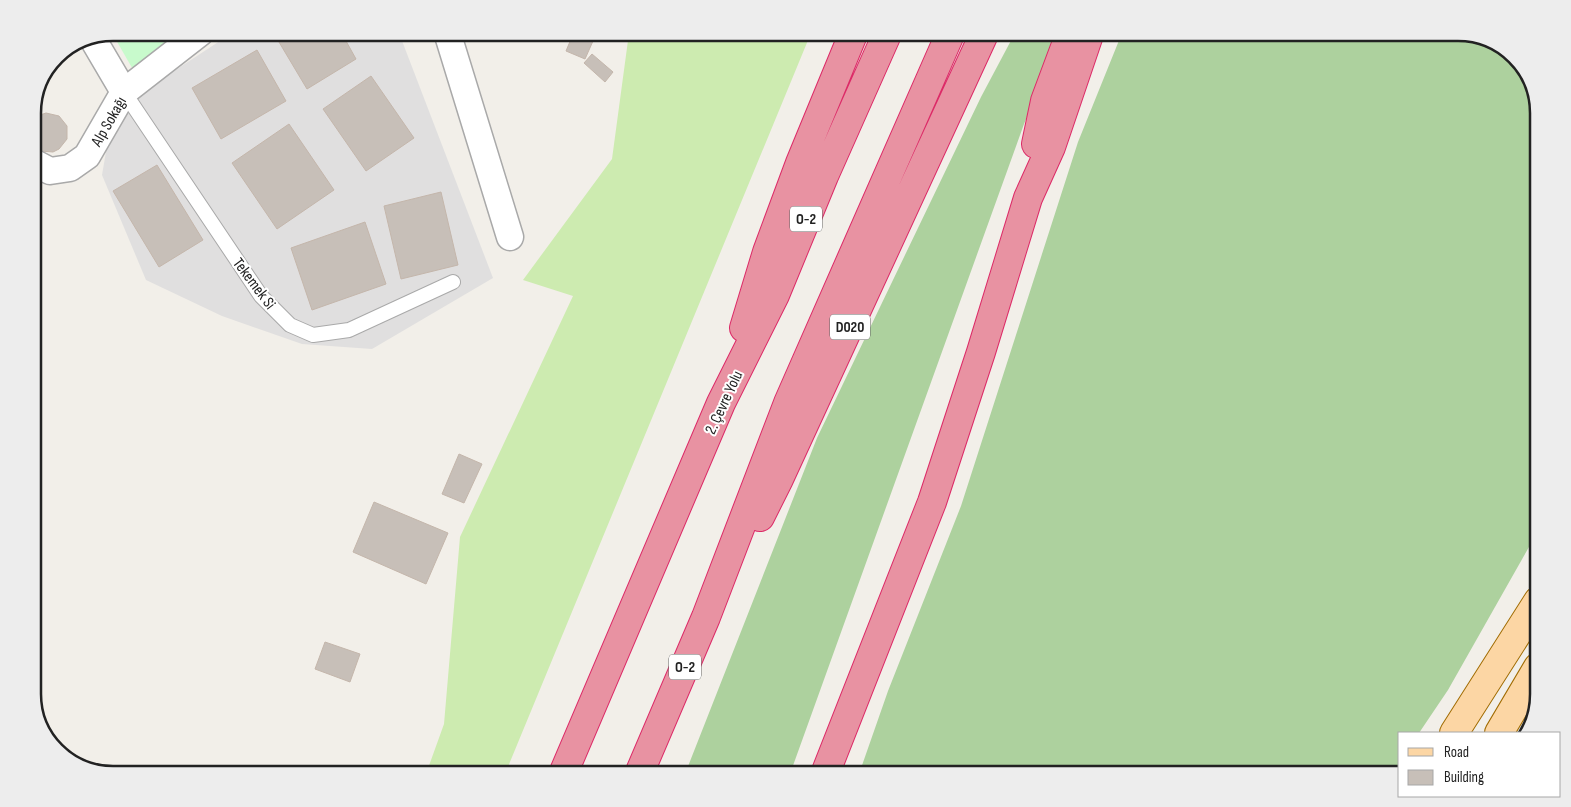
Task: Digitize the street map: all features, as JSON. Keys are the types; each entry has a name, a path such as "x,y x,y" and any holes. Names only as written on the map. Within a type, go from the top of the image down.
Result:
{"highway":[{"path":"721,403 767,252 800,163 850,41"},
{"name":"2. Çevre Yolu","path":"566,766 721,403 775,295 824,176 884,41"},
{"name":"O-2","path":"643,766 706,617 788,403 947,41"},
{"name":"D020","path":"706,617 779,479 982,41"},
{"path":"1028,198 1033,157 1045,101 1068,41"},
{"path":"828,766 932,502 978,362 1028,198 1051,147 1087,41"}],"main road":[{"path":"1455,732 1530,614"},
{"path":"1500,732 1530,681"}],"street":[{"name":"Alp Sokağı","path":"41,166 50,170 70,168 87,156 124,92 189,41"},
{"path":"450,41 510,237"},
{"path":"96,44 124,92"}],"lane":[{"name":"Tekemek Si","path":"124,92 261,296 290,324 313,335 348,330 453,282"}],"shaded area":[{"path":"220,41 402,41 493,278 372,349 302,344 222,316 146,280 102,175 113,111"}],"green space":[{"path":"117,41 178,41 135,73"},
{"path":"628,41 808,41 508,766 429,766 444,724 460,537 573,296 523,280 612,159"},
{"path":"1011,41 1059,41 1024,124 793,766 688,766 817,438 981,97"},
{"path":"1119,41 1457,41 1476,44 1498,53 1518,73 1526,90 1530,109 1530,545 1448,690 1420,732 1398,732 1397,766 862,766 888,691 961,506 1078,142"}],"building":[{"path":"278,41 346,41 356,59 307,89"},
{"path":"570,41 593,41 585,59 566,51"},
{"path":"257,50 286,101 221,139 192,88"},
{"path":"592,54 613,72 605,82 584,63"},
{"path":"371,76 414,138 366,171 323,109"},
{"path":"46,113 59,116 67,126 67,139 59,149 53,152 41,151 41,115"},
{"path":"289,124 334,190 277,229 232,163"},
{"path":"157,165 203,240 159,267 113,191"},
{"path":"441,192 458,265 401,279 384,206"},
{"path":"365,222 386,284 312,310 291,248"},
{"path":"459,454 482,464 464,503 442,494"},
{"path":"374,502 448,533 426,584 353,552"},
{"path":"325,642 360,654 350,682 315,669"}]}
